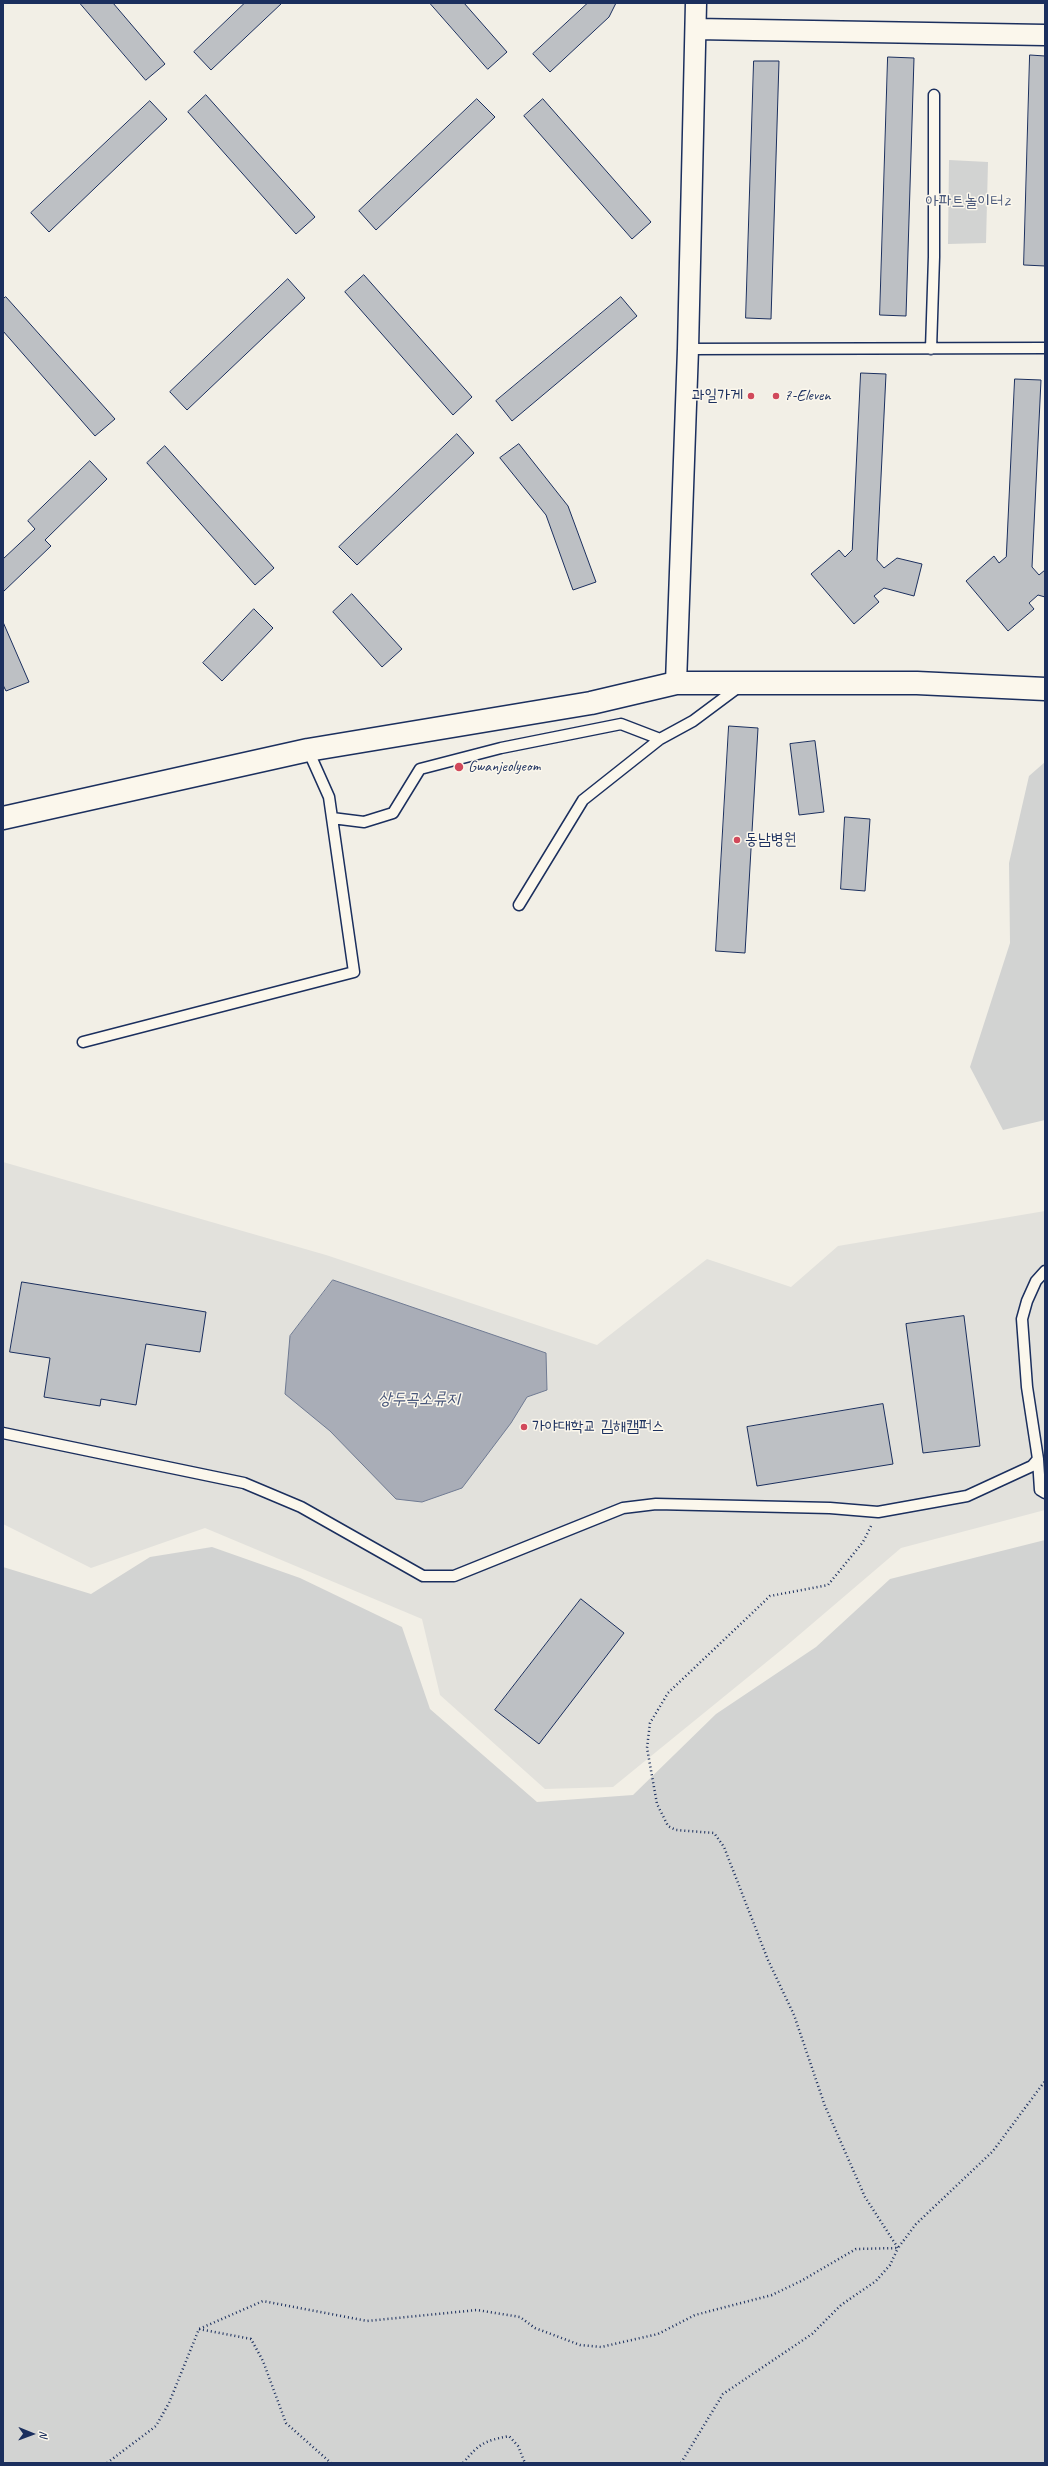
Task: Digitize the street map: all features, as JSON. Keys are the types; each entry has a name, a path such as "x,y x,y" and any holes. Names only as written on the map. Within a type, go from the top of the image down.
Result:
{"street":[{"path":"676,683 688,349 696,3"},
{"path":"696,29 1045,35"},
{"path":"3,818 308,750 591,703 676,683 917,683 1045,688"}],"lane":[{"path":"931,349 934,257 934,95"},
{"path":"688,349 1045,348"},
{"path":"519,905 583,800 660,739 693,721 744,683"},
{"path":"332,818 364,822 393,813 420,768 501,748 621,724 660,739"},
{"path":"83,1042 354,972 329,796 308,750"},
{"path":"1045,1271 1036,1281 1027,1301 1022,1319 1027,1387 1038,1458 1040,1490 1045,1493"},
{"path":"3,1433 244,1483 301,1507 423,1576 454,1576 624,1508 656,1504 830,1508 878,1512 967,1496 1032,1466 1038,1458"}],"path":[{"path":"878,1512 864,1542 828,1585 770,1596 668,1693 650,1723 647,1748 657,1804 668,1826 676,1830 714,1833 724,1847 768,1960 794,2015 825,2106 865,2198 898,2248"},
{"path":"681,2463 723,2394 812,2334 841,2305 876,2281 890,2265 898,2248 916,2224 993,2151 1045,2081"},
{"path":"107,2463 156,2426 169,2403 199,2329 263,2301 368,2321 477,2310 520,2317 535,2328 580,2345 601,2347 658,2334 695,2315 772,2295 801,2281 856,2249 898,2248"},
{"path":"199,2329 251,2339 263,2361 286,2423 331,2463"},
{"path":"464,2463 478,2446 492,2440 509,2436 518,2446 525,2463"}],"shaded area":[{"name":"가야대학교 김해캠퍼스","path":"3,1162 326,1255 597,1345 707,1259 791,1287 838,1246 1045,1211 1045,1510 901,1548 785,1647 613,1787 545,1789 440,1695 422,1619 205,1528 91,1568 3,1524"}],"green space":[{"name":"아파트놀이터2","path":"949,160 988,162 986,243 948,244"},
{"path":"1045,762 1045,1120 1003,1130 970,1067 1010,943 1009,863 1029,776"},
{"path":"1045,1540 1045,2463 3,2463 3,1567 91,1594 150,1557 212,1547 300,1578 402,1627 430,1709 537,1802 633,1795 716,1714 816,1647 890,1579"}],"water":[{"name":"상두곡소류지","path":"333,1280 546,1353 547,1390 527,1397 511,1423 462,1488 422,1502 396,1499 330,1431 285,1394 290,1336"}],"building":[{"path":"80,3 113,3 165,64 146,80"},
{"path":"245,3 282,3 211,70 194,52"},
{"path":"430,3 464,3 507,52 488,69"},
{"path":"588,3 616,3 609,17 550,72 533,54"},
{"path":"1030,55 1045,56 1045,266 1024,265"},
{"path":"888,57 914,58 906,316 880,315"},
{"path":"754,61 779,61 771,319 746,318"},
{"path":"206,95 315,217 296,234 188,112"},
{"path":"477,99 495,117 376,230 359,211"},
{"path":"543,99 651,222 632,239 524,116"},
{"path":"150,101 167,119 49,232 31,213"},
{"path":"364,275 472,397 453,415 345,292"},
{"path":"288,279 305,298 187,410 170,392"},
{"path":"6,297 115,419 95,436 3,331 3,299"},
{"path":"621,297 637,316 512,421 496,401"},
{"path":"861,373 886,374 877,560 884,568 897,558 922,564 914,596 884,588 874,596 879,602 854,624 811,574 839,550 845,557 852,550"},
{"path":"1015,379 1041,380 1032,567 1039,575 1045,570 1045,597 1038,595 1029,603 1034,609 1008,631 966,581 994,556 999,563 1006,557"},
{"path":"457,434 474,453 357,565 339,547"},
{"path":"519,444 568,506 596,582 573,590 546,515 500,458"},
{"path":"165,446 274,568 255,585 147,463"},
{"path":"90,461 107,479 45,540 51,546 3,592 3,559 35,529 28,521"},
{"path":"352,594 402,649 382,667 333,612"},
{"path":"254,609 273,628 222,681 203,663"},
{"path":"3,622 29,682 6,691 3,685"},
{"name":"동남병원","path":"729,726 758,728 745,953 716,951"},
{"path":"815,741 824,812 799,815 790,744"},
{"path":"845,817 870,819 865,891 841,889"},
{"path":"22,1282 206,1312 200,1352 146,1344 136,1405 101,1399 100,1406 44,1397 50,1358 10,1352"},
{"path":"964,1316 980,1446 923,1453 906,1324"},
{"path":"883,1404 893,1464 757,1486 747,1427"},
{"path":"581,1599 624,1633 539,1744 495,1710"}],"place":[{"name":"과일가게","path":"751,396"},
{"name":"7-Eleven","path":"776,396"},
{"name":"Gwanjeolyeom","path":"459,767"},
{"name":"동남병원","path":"737,840"},
{"name":"가야대학교 김해캠퍼스","path":"524,1427"}]}
